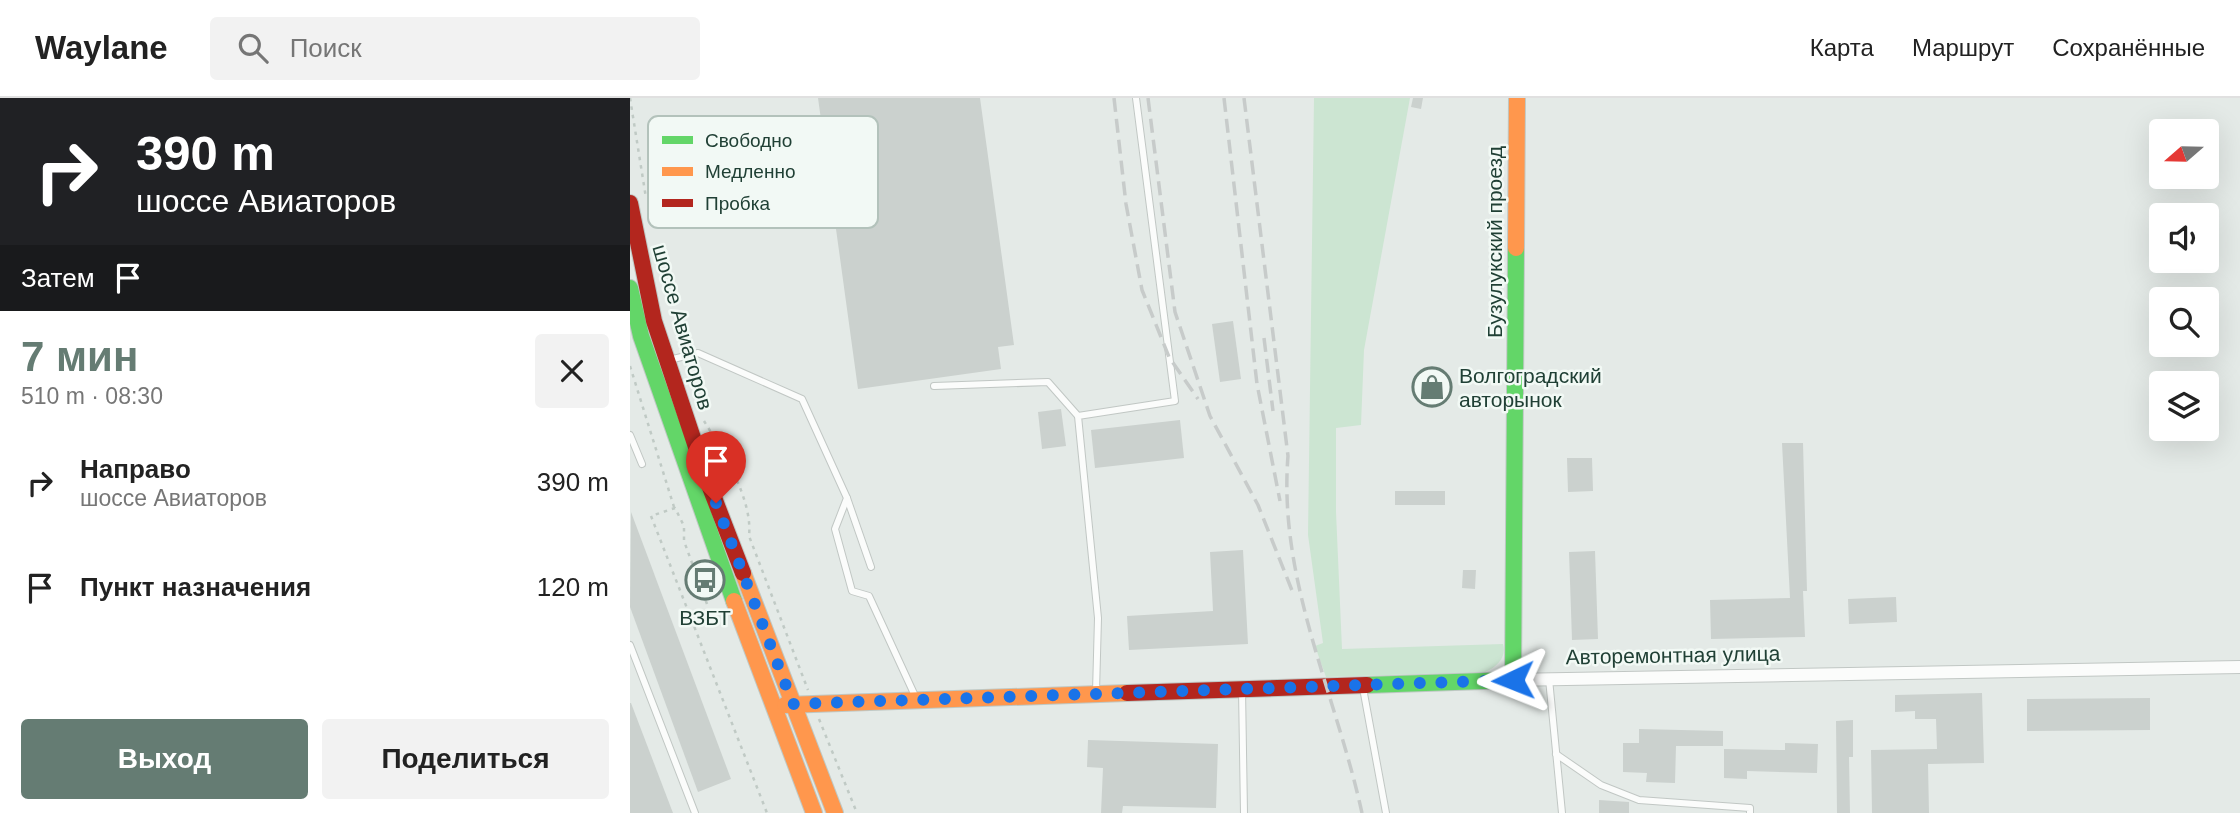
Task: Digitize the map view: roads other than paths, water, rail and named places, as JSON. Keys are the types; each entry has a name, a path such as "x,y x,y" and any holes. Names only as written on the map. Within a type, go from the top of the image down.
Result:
{"main road":[{"name":"Бузулукский проезд","path":"1513,680 1517,98"},
{"name":"шоссе Авиаторов","path":"638,202 657,329 667,361 706,477 835,813"},
{"name":"шоссе Авиаторов","path":"630,288 636,339 814,813"},
{"name":"Авторемонтная улица","path":"772,705 1513,680"}],"street":[{"path":"636,339 657,329"},
{"name":"Авторемонтная улица","path":"1513,680 2240,667"}],"lane":[{"path":"1078,416 1175,401 1136,98"},
{"path":"667,361 698,353 802,400 847,498 871,567"},
{"path":"934,386 1048,382 1078,416 1098,618 1096,694"},
{"path":"630,435 642,464"},
{"path":"847,498 835,529 852,591 869,596 917,700"},
{"path":"630,645 695,813"},
{"path":"1549,679 1562,813"},
{"path":"1363,685 1387,813"},
{"path":"1242,689 1244,813"},
{"path":"1556,754 1601,785 1639,800 1750,808 1750,813"}],"railway":[{"path":"1114,98 1126,204 1142,290 1169,357 1198,399"},
{"path":"1148,98 1175,312 1210,416 1258,505 1293,593"},
{"path":"1224,98 1257,384 1280,501"},
{"path":"1244,98 1288,456 1287,502 1292,547 1311,636 1362,813"},
{"path":"1264,338 1273,411"}],"place":[{"name":"Волгоградский авторынок","path":"1432,387"},
{"name":"ВЗБТ","path":"705,580"}]}
